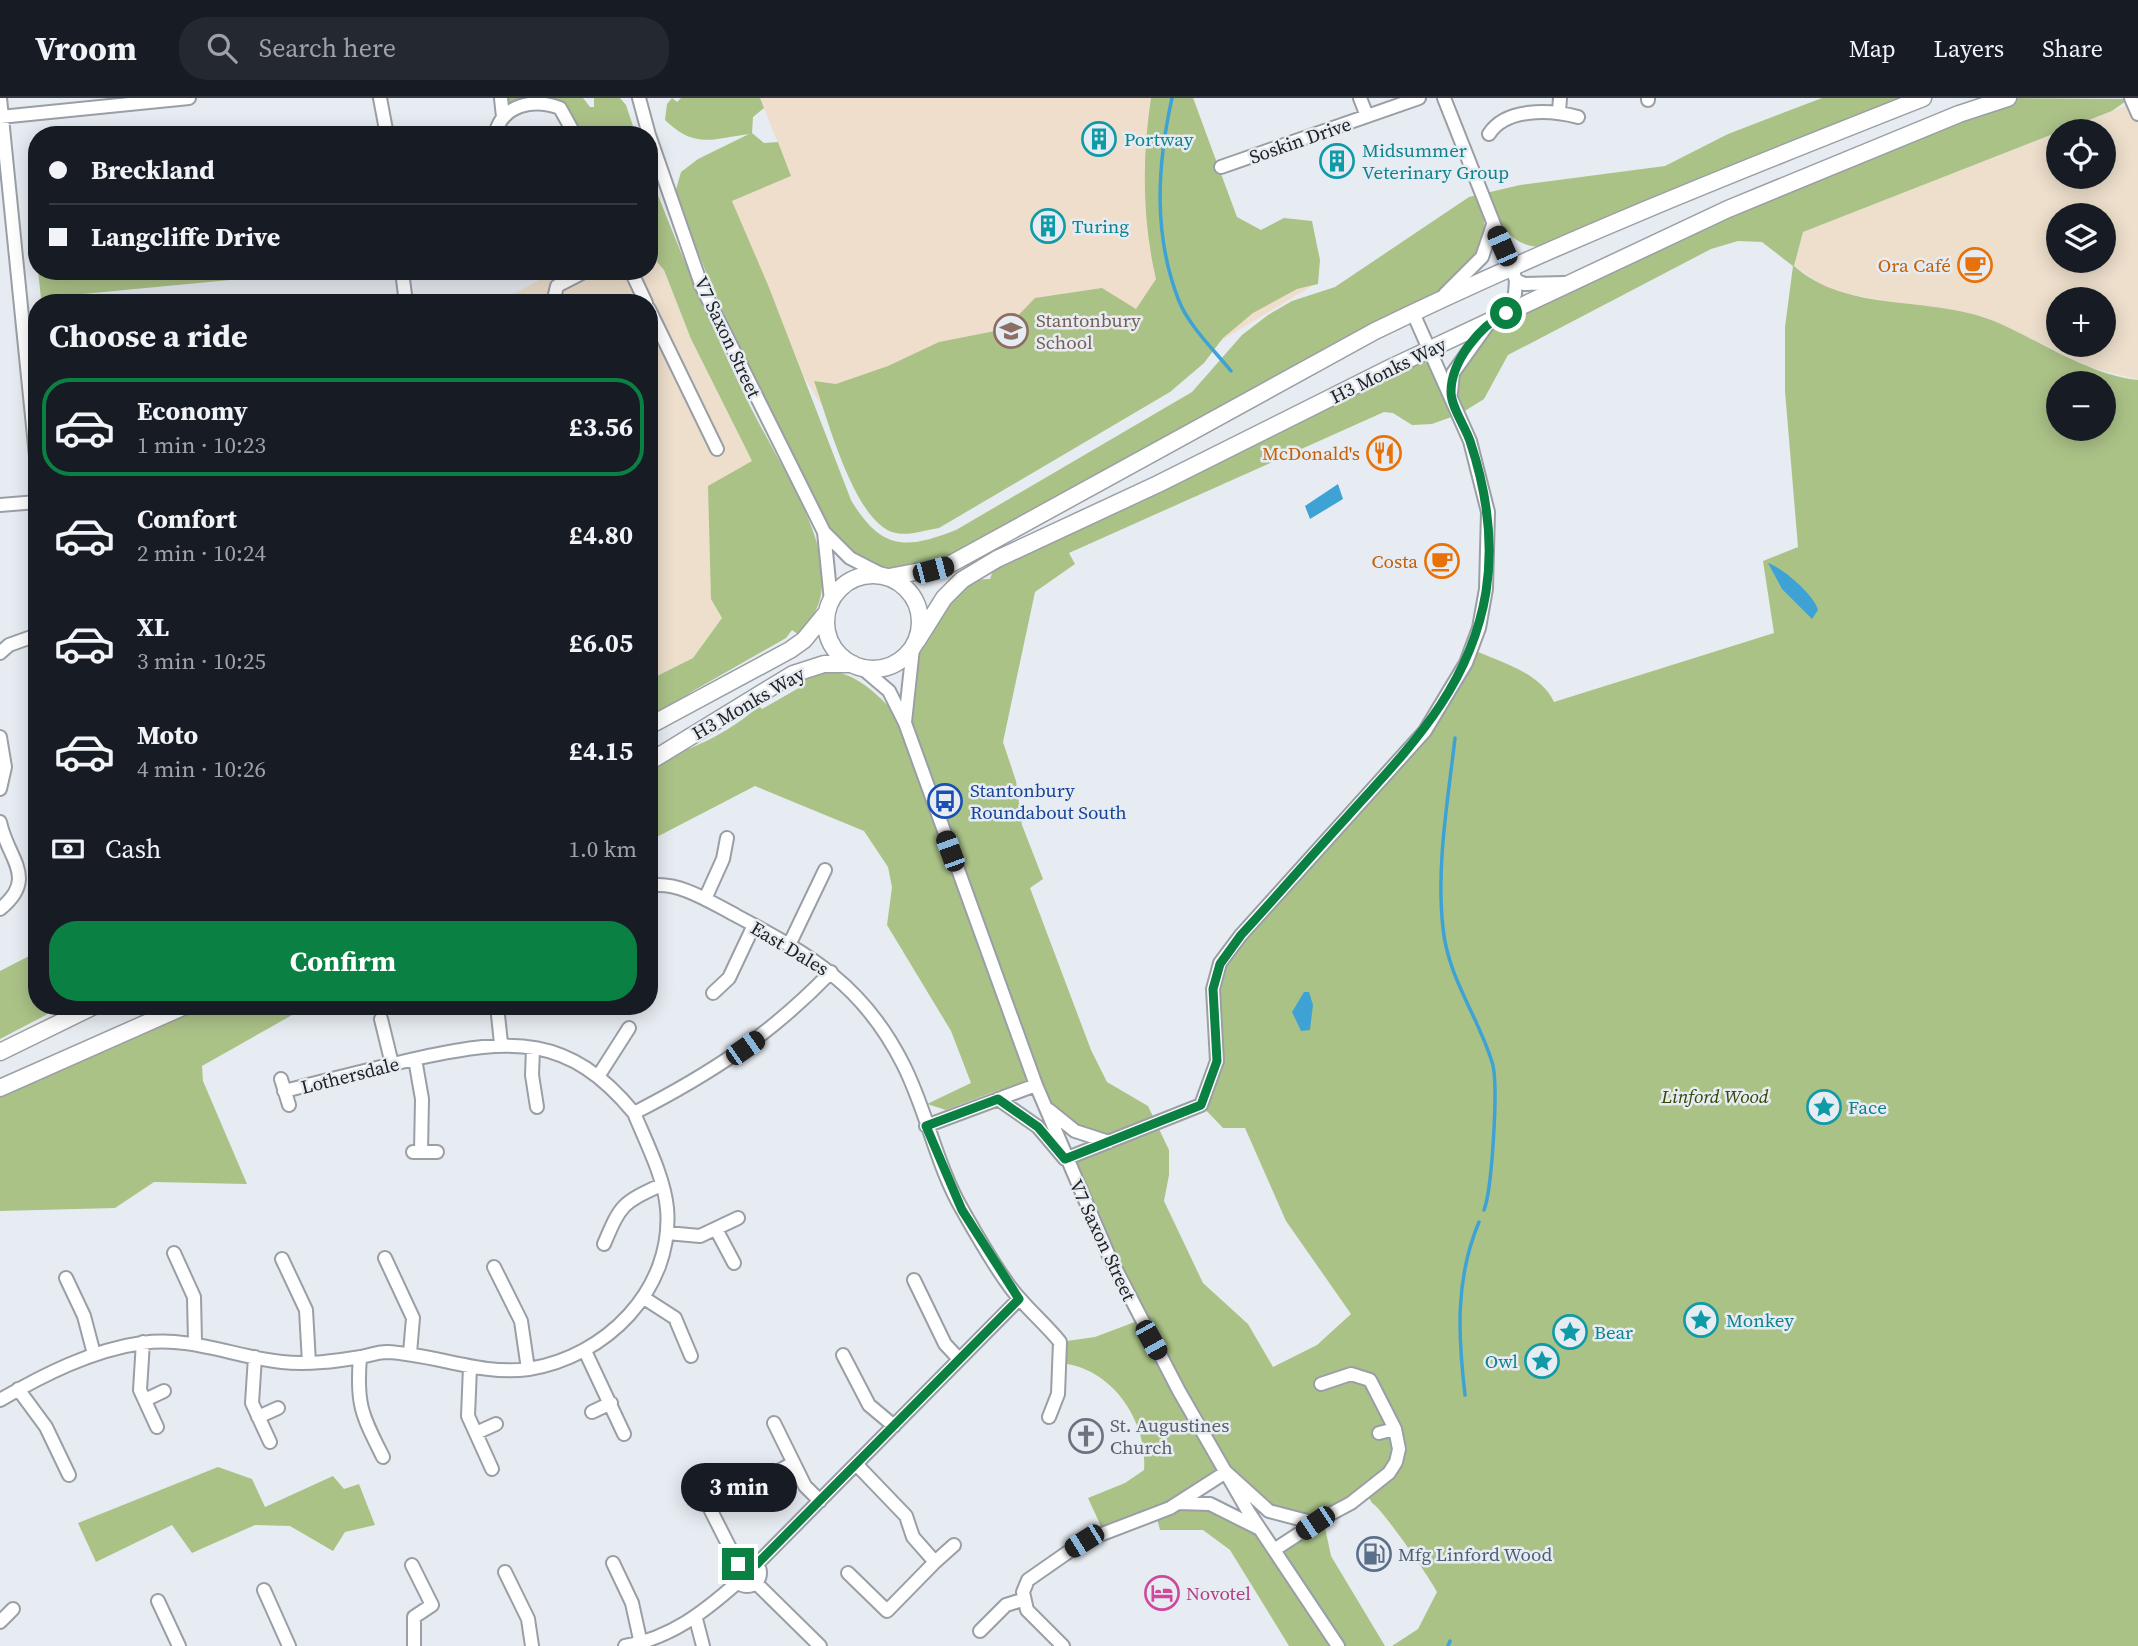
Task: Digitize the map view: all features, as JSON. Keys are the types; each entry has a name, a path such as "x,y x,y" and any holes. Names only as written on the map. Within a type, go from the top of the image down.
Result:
{"main road":[{"name":"H3 Monks Way","path":"887,577 919,573 955,561 1375,331 1432,304 1514,274 1717,178 1923,98"},
{"name":"H3 Monks Way","path":"915,644 944,598 962,580 997,559 1158,484 1392,367 1737,205 1959,114 2008,98"},
{"path":"869,575 887,577 906,587 917,603 921,622 915,644 891,666 858,666 840,655 831,643 827,628 829,606 841,588 854,579 869,575"},
{"name":"H3 Monks Way","path":"658,721 790,650 804,640 829,606"},
{"name":"H3 Monks Way","path":"658,756 801,670 824,664 858,666"},
{"path":"0,1052 76,1015"},
{"path":"0,1088 165,1015"}],"street":[{"path":"0,98 28,343"},
{"path":"1,117 189,98"},
{"path":"380,98 385,126"},
{"path":"501,98 503,117"},
{"path":"560,108 569,98"},
{"name":"V7 Saxon Street","path":"639,98 647,126"},
{"path":"1360,98 1367,116"},
{"name":"Soskin Drive","path":"1221,167 1419,98"},
{"path":"1444,98 1514,274 1515,294 1506,313"},
{"path":"1559,112 1560,98"},
{"path":"2131,98 2138,112"},
{"path":"499,126 503,117 517,106 528,103 560,108 570,126"},
{"path":"1488,130 1510,118 1525,114 1559,112 1578,117"},
{"name":"V7 Saxon Street","path":"658,160 702,287 824,532 850,558 887,577"},
{"path":"1432,304 1463,278 1482,257 1493,224"},
{"path":"1514,274 1545,285 1575,282"},
{"path":"555,294 557,286 569,280"},
{"path":"998,1099 1038,1127 1065,1159 1201,1105 1217,1061 1213,989 1220,964 1241,935 1424,731 1466,663 1479,628 1486,589 1488,512 1470,441 1413,313"},
{"path":"1451,395 1453,373 1490,321"},
{"path":"658,328 717,449"},
{"path":"0,505 28,503"},
{"name":"V7 Saxon Street","path":"824,532 829,606"},
{"path":"0,653 9,645 28,638"},
{"name":"V7 Saxon Street","path":"906,728 915,644"},
{"name":"V7 Saxon Street","path":"858,666 889,691 906,728 1035,1085 1065,1159 1125,1288 1201,1430 1261,1530 1338,1646"},
{"path":"0,737 5,768 0,789"},
{"path":"0,822 18,865 19,880 15,898 0,909"},
{"path":"705,899 723,859 727,838"},
{"path":"790,943 825,870"},
{"name":"East Dales","path":"658,884 663,883 705,899 790,943 831,972 875,1018 904,1065 926,1126 962,1210 1019,1299 1043,1320 1060,1342 1058,1394 1049,1417"},
{"path":"713,993 729,978 754,925"},
{"path":"0,1400 94,1354 142,1342 195,1342 256,1357 309,1363 382,1352 410,1353 470,1367 528,1369 585,1351 612,1333 644,1298 659,1264 667,1233 667,1207 661,1185 634,1113 706,1075 764,1035 831,972"},
{"path":"498,1015 501,1043"},
{"path":"381,1019 392,1064"},
{"path":"598,1075 629,1028"},
{"name":"Lothersdale","path":"289,1105 283,1085 501,1043 568,1057 598,1075 634,1113"},
{"path":"533,1048 537,1107"},
{"path":"415,1059 422,1099 417,1152 436,1152"},
{"path":"926,1126 1035,1085"},
{"path":"1044,1105 1075,1131 1110,1143"},
{"path":"604,1244 619,1209 631,1198 661,1185"},
{"path":"667,1233 700,1236 717,1231 738,1218"},
{"path":"717,1231 734,1263"},
{"path":"174,1253 194,1297 195,1342"},
{"path":"385,1258 413,1318 410,1353"},
{"path":"282,1259 306,1310 309,1363"},
{"path":"494,1267 521,1321 528,1369"},
{"path":"66,1278 84,1316 94,1354"},
{"path":"914,1280 945,1344 959,1359"},
{"path":"644,1298 675,1318 691,1356"},
{"path":"757,1564 1019,1299"},
{"path":"142,1342 140,1390 157,1427"},
{"path":"585,1351 624,1434"},
{"path":"843,1354 869,1405 894,1426"},
{"path":"256,1357 251,1403 270,1442"},
{"path":"360,1357 357,1391 360,1412 383,1457"},
{"path":"470,1367 468,1416 492,1469"},
{"path":"1274,1550 1351,1503 1389,1473 1399,1450 1395,1430 1376,1387 1365,1370 1321,1384"},
{"path":"18,1389 46,1427 69,1475"},
{"path":"145,1400 164,1391"},
{"path":"592,1412 611,1403"},
{"path":"258,1418 278,1408"},
{"path":"774,1423 805,1486 820,1501"},
{"path":"476,1433 496,1424"},
{"path":"1379,1433 1395,1430"},
{"path":"772,1475 793,1463"},
{"path":"857,1465 906,1516 913,1538 935,1562"},
{"path":"1056,1644 1027,1610 1022,1600 1028,1580 1074,1547 1179,1503 1226,1472 1269,1511 1315,1523"},
{"path":"701,1491 738,1564"},
{"path":"1179,1503 1210,1504 1261,1530"},
{"path":"848,1573 887,1611 954,1545"},
{"path":"738,1582 734,1571 738,1564 745,1560 757,1564"},
{"path":"613,1563 632,1603 641,1643"},
{"path":"738,1582 749,1586 756,1583 760,1576 757,1564"},
{"path":"412,1565 432,1605 414,1617 414,1646"},
{"path":"505,1572 528,1619 532,1646"},
{"path":"625,1646 641,1643 696,1619 738,1582"},
{"path":"756,1583 820,1646"},
{"path":"264,1590 289,1646"},
{"path":"980,1631 1006,1605 1022,1600"},
{"path":"158,1601 178,1646"},
{"path":"0,1622 13,1609"},
{"path":"696,1619 703,1646"}],"shaded area":[{"name":"Stantonbury School","path":"760,98 1194,98 1238,232 1312,286 902,533 803,376 732,201 791,176"},
{"path":"2138,101 2138,380 2116,374 2116,371 2087,366 2068,357 2116,357 2116,287 2046,287 2046,346 1992,320 1831,291 1794,266 1803,232 2046,137 2046,189 2116,189 2116,119 2092,119"},
{"path":"658,263 664,270 691,339 752,461 711,598 722,618 693,658 658,676 658,294 513,294 540,280 658,280"}],"green space":[{"path":"501,98 583,98 590,107 594,107 594,98 620,98 626,105 633,126 570,126 560,108 511,111"},
{"path":"672,98 677,102 681,98 760,98 764,108 753,117 752,133 764,143 778,142 791,176 732,201 768,285 851,500 873,529 884,537 908,542 938,537 956,530 1192,392 1242,335 1268,315 1292,301 1335,287 1469,197 1520,185 1665,166 1728,134 1822,98 1923,98 1543,247 1532,246 1516,239 1482,209 1488,245 1432,304 947,566 885,576 824,532 711,285 675,193 681,172 698,159 749,134 704,140 686,135 665,120 667,104"},
{"path":"1151,98 1193,98 1237,217 1261,230 1284,218 1312,221 1320,260 1318,284 1297,289 1253,313 1223,338 1204,363 1170,392 939,528 901,534 881,526 855,491 814,381 836,384 888,366 939,342 1005,329 1035,298 1102,288 1136,309 1156,279 1148,234 1145,188"},
{"name":"Linford Wood","path":"2008,98 2129,99 2112,111 2092,119 2046,119 2046,137 1803,232 1794,266 1815,281 1864,298 1943,308 1994,321 2046,346 2046,357 2069,357 2099,371 2046,371 2046,441 2116,441 2116,376 2138,380 2138,1646 1392,1646 1418,1629 1437,1592 1366,1492 1323,1518 1331,1556 1385,1646 1289,1646 1230,1550 1203,1530 1160,1530 1156,1515 1104,1533 1088,1498 1125,1483 1144,1470 1140,1433 1123,1400 1111,1386 1096,1375 1061,1363 1060,1342 1095,1337 1140,1320 1065,1159 1108,1143 1063,1124 1035,1085 996,1091 946,1110 927,1104 971,1083 951,1031 887,925 892,887 888,867 864,831 755,786 658,836 658,761 720,734 759,706 762,709 804,685 802,680 817,673 832,672 859,681 872,690 904,722 913,648 962,580 990,579 997,559 1430,349 1442,374 1453,373 1490,321 1575,281","holes":["1738,241 1762,242 1793,266 1785,327 1785,391 1798,547 1763,561 1774,633 1554,702 1548,692 1529,675 1471,649 1425,731 1220,963 1210,1085 1201,1105 1223,1128 1245,1128 1286,1221 1351,1314 1317,1345 1273,1367 1248,1324 1203,1283 1164,1201 1169,1175 1169,1150 1148,1106 1107,1082 1091,1050 1030,888 1043,879 1022,825 1016,781 1003,742 1035,592 1075,564 1069,553 1384,412 1393,413 1412,425 1432,424 1460,414 1484,399 1508,355 1711,249","1226,1473 1269,1511 1314,1524 1274,1550 1242,1521 1222,1511 1180,1502"]},
{"path":"658,194 721,345 809,521 820,557 822,591 813,616 799,635 792,630 786,638 693,691 658,715 658,676 693,658 722,618 711,599 708,486 752,461 691,339 664,270 658,263"},
{"path":"39,280 229,280 83,294 41,294"},
{"path":"28,957 28,1015 46,1015 0,1039 0,971"},
{"path":"165,1015 292,1015 202,1066 203,1081 247,1184 154,1182 115,1208 0,1211 0,1088"},
{"path":"218,1467 252,1479 265,1507 333,1476 344,1489 359,1484 375,1525 345,1532 333,1551 290,1526 255,1525 192,1553 172,1525 96,1562 78,1523"}],"water":[{"path":"1338,484 1343,499 1310,519 1305,506"},
{"path":"1768,563 1790,576 1811,597 1818,610 1812,619 1782,589"},
{"path":"1304,992 1309,992 1313,1005 1310,1030 1301,1031 1292,1012"}],"waterway":[{"path":"1172,98 1161,175 1161,226 1165,251 1183,310 1195,329 1231,371"},
{"path":"1455,738 1444,833 1441,905 1451,964 1486,1045 1494,1073 1494,1136 1484,1210"},
{"path":"1465,1395 1460,1307 1466,1265 1479,1222"},
{"path":"1448,1646 1450,1641"}],"place":[{"name":"Portway","path":"1099,139"},
{"name":"Midsummer Veterinary Group","path":"1337,161"},
{"name":"Turing","path":"1048,226"},
{"name":"Ora Café","path":"1975,265"},
{"name":"Stantonbury School","path":"1011,331"},
{"name":"McDonald's","path":"1384,453"},
{"name":"Costa","path":"1442,561"},
{"name":"Stantonbury Roundabout South","path":"945,801"},
{"name":"Face","path":"1824,1107"},
{"name":"Monkey","path":"1701,1320"},
{"name":"Bear","path":"1570,1332"},
{"name":"Owl","path":"1542,1361"},
{"name":"St. Augustines Church","path":"1086,1436"},
{"name":"Mfg Linford Wood","path":"1374,1554"},
{"name":"Novotel","path":"1162,1593"}],"route":[{"path":"738,1564 749,1560 757,1564 1019,1299 962,1210 926,1126 998,1099 1038,1127 1065,1159 1157,1125 1201,1105 1217,1061 1213,989 1220,964 1231,946 1424,731 1466,663 1479,628 1486,589 1488,512 1470,441 1451,395 1453,373 1490,321 1506,313"}]}
